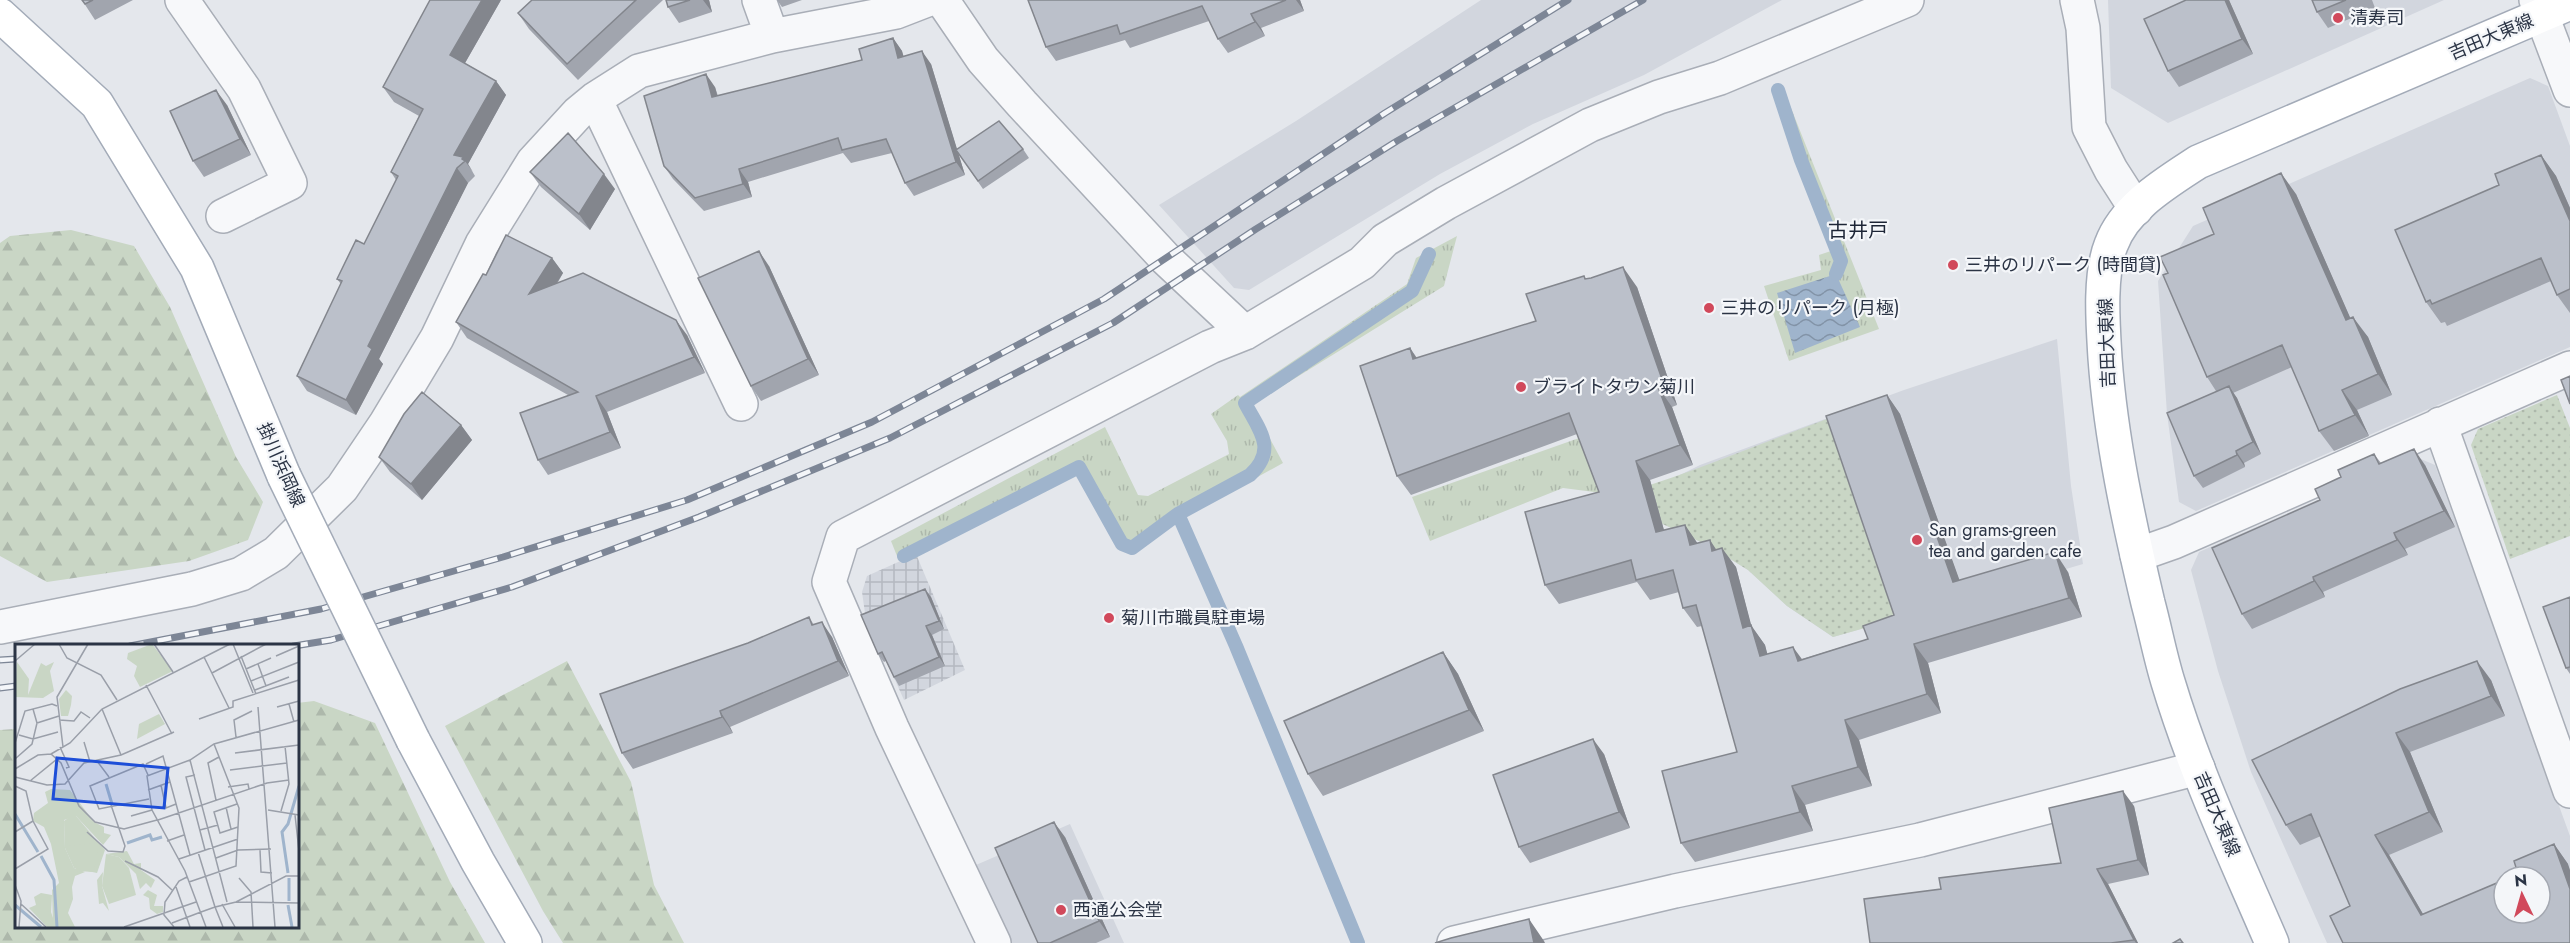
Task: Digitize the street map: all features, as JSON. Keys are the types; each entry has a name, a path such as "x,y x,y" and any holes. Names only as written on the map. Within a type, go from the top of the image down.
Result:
{"main road":[{"name":"吉田大東線","path":"2272,943 2198,768 2167,682 2136,555 2108,390 2104,338 2104,286 2110,246 2120,226 2136,209 2161,186 2198,162 2549,6"},
{"name":"掛川浜岡線","path":"4,24 97,104 197,268 284,476 413,741 478,862 525,943"}],"street":[{"path":"182,0 244,88 290,183 223,216"},
{"path":"759,0 772,36"},
{"path":"0,627 192,589 241,574 276,553 342,488 386,423 437,338 482,244 533,162 578,112 595,99 639,72 772,36 896,12 927,0"},
{"path":"942,0 983,60 1022,104 1166,259 1245,333"},
{"path":"994,943 892,728 829,582 843,537 1210,346 1245,333 1362,262 1385,240 1590,124 1659,97 1720,78 1907,0"},
{"path":"2077,0 2083,28 2090,128 2111,170 2136,209"},
{"path":"2549,6 2570,90"},
{"path":"595,99 741,404"},
{"path":"2136,555 2174,542 2570,368"},
{"path":"2440,424 2570,791"},
{"path":"1454,943 1675,891 1920,840 2198,768"}],"shaded area":[{"path":"1481,0 1782,0 1644,75 1533,124 1440,174 1249,290 1234,288 1159,205 1296,121"},
{"path":"2108,0 2444,0 2168,123 2111,88"},
{"path":"2530,78 2548,86 2570,146 2570,347 2196,511 2179,502 2167,414 2158,281 2193,226"},
{"path":"2057,339 2071,486 2083,564 1833,637 1787,606 1748,570 1712,547 1608,498 1666,482 1700,465 1904,390"},
{"path":"2416,457 2435,465 2570,836 2570,943 2327,943 2251,772 2218,671 2191,570 2199,552"},
{"path":"916,554 965,670 904,700 865,613 862,592 867,576"},
{"path":"1070,824 1124,943 1010,943 976,865"}],"green space":[{"path":"1783,88 1879,329 1789,361 1764,286 1821,270 1819,255 1831,251 1795,159 1774,91"},
{"path":"71,230 134,246 170,307 236,457 263,502 248,540 189,561 47,582 0,556 0,243 10,236"},
{"path":"1457,236 1444,286 1252,405 1283,463 1178,521 1133,553 1120,549 1078,471 899,561 891,541 1105,427 1138,495 1148,496 1229,454 1227,441 1211,414 1238,395 1240,397 1407,284 1416,258"},
{"path":"2557,395 2570,428 2570,536 2510,559 2471,445 2478,429"},
{"path":"1827,419 1897,619 1833,637 1787,606 1748,570 1709,546 1608,498 1691,471"},
{"path":"1613,426 1602,493 1563,488 1430,541 1412,497"},
{"path":"567,661 631,782 654,885 684,943 563,943 543,911 445,726"},
{"path":"314,701 375,723 450,882 485,943 0,943 0,730 15,729 15,928 298,928 298,703"}],"water":[{"path":"1836,274 1860,327 1795,353 1777,293"}],"building":[{"path":"430,0 482,0 450,55 496,81 454,155 463,157 465,161 457,168 368,346 372,349 346,400 297,376 342,281 337,279 356,240 364,244 398,176 391,172 423,109 383,87"},
{"path":"532,0 636,0 567,64 518,13"},
{"path":"666,0 690,0 668,7"},
{"path":"1028,0 1286,0 1251,14 1255,22 1218,39 1202,6 1120,34 1117,25 1046,47"},
{"path":"2186,0 2225,0 2242,39 2168,71 2144,19"},
{"path":"2312,0 2346,0 2317,12"},
{"path":"893,38 898,58 922,51 956,162 905,183 886,139 842,150 838,138 739,169 743,184 695,198 664,166 644,96 706,74 712,97 862,60 859,49"},
{"path":"216,90 240,139 193,161 170,111"},
{"path":"999,121 1023,149 978,181 956,150"},
{"path":"568,133 604,174 579,214 530,172"},
{"path":"2541,155 2570,221 2570,289 2557,295 2541,258 2432,304 2430,300 2426,302 2395,230 2499,185 2495,174"},
{"path":"2281,173 2346,320 2353,317 2378,374 2342,390 2355,415 2319,431 2282,345 2207,377 2163,275 2168,273 2160,257 2214,234 2203,208"},
{"path":"506,235 552,258 529,294 583,273 676,320 694,357 596,396 610,432 538,460 520,413 578,392 456,322 483,274 486,275"},
{"path":"759,251 808,359 751,386 698,278"},
{"path":"1623,267 1664,385 1658,387 1680,445 1636,461 1656,532 1685,525 1690,545 1710,540 1712,551 1722,548 1743,628 1751,625 1760,656 1793,647 1798,661 1868,639 1863,626 1894,615 1826,416 1887,395 1953,582 2055,552 2069,598 1914,644 1927,694 1845,720 1858,767 1792,786 1800,812 1681,843 1662,771 1737,752 1696,605 1683,608 1673,570 1636,580 1631,560 1545,585 1525,512 1599,492 1569,413 1397,476 1360,366 1410,348 1413,359 1536,321 1526,294 1584,276 1585,279 1591,278"},
{"path":"2570,376 2570,404 2561,380"},
{"path":"2229,386 2253,442 2236,451 2237,455 2194,476 2167,413"},
{"path":"422,392 461,425 411,484 379,457 404,414"},
{"path":"2414,449 2444,511 2394,533 2397,540 2313,577 2314,581 2242,614 2212,548 2320,500 2315,489 2341,477 2338,470 2374,454 2379,464"},
{"path":"925,589 939,621 926,626 939,657 894,677 882,652 878,654 861,615"},
{"path":"2570,597 2570,667 2566,668 2543,607"},
{"path":"809,617 812,625 822,622 838,661 720,711 722,717 622,753 600,694 748,643"},
{"path":"1443,652 1469,710 1308,774 1284,721"},
{"path":"2477,661 2491,696 2396,733 2429,812 2375,835 2421,915 2492,885 2492,925 2552,925 2552,865 2515,865 2514,861 2554,844 2570,889 2570,943 2343,943 2330,916 2350,906 2311,814 2286,825 2252,760 2400,689"},
{"path":"1593,739 1619,812 1519,847 1493,775"},
{"path":"2123,791 2138,860 2097,869 2134,940 2111,943 1870,943 1864,899 1941,889 1939,878 2061,863 2049,808"},
{"path":"1054,822 1099,921 1050,943 1038,943 995,848"},
{"path":"1529,919 1534,943 1435,943 1451,938"}],"waterway":[{"path":"1778,90 1801,160 1841,261 1836,274"},
{"path":"904,556 1079,467 1122,544 1132,548 1178,514 1250,475 1263,457 1264,448 1260,431 1245,403 1412,291 1429,254"},
{"path":"1178,514 1236,646 1358,943"}],"railway":[{"path":"140,644 321,609 503,557 687,500 872,422 1104,299 1385,113 1568,0"},
{"path":"298,645 331,640 512,587 699,517 890,438 1113,323 1256,229 1397,141 1643,0"},
{"path":"0,660 15,659"},
{"path":"0,688 15,686"}],"place":[{"name":"清寿司","path":"2338,18"},
{"name":"三井のリパーク (時間貸)","path":"1953,265"},
{"name":"三井のリパーク (月極)","path":"1709,308"},
{"name":"ブライトタウン菊川","path":"1521,387"},
{"name":"San grams-green tea and garden cafe","path":"1917,540"},
{"name":"菊川市職員駐車場","path":"1109,618"},
{"name":"西通公会堂","path":"1061,910"}],"district":[{"name":"古井戸","path":"1858,230"}]}
